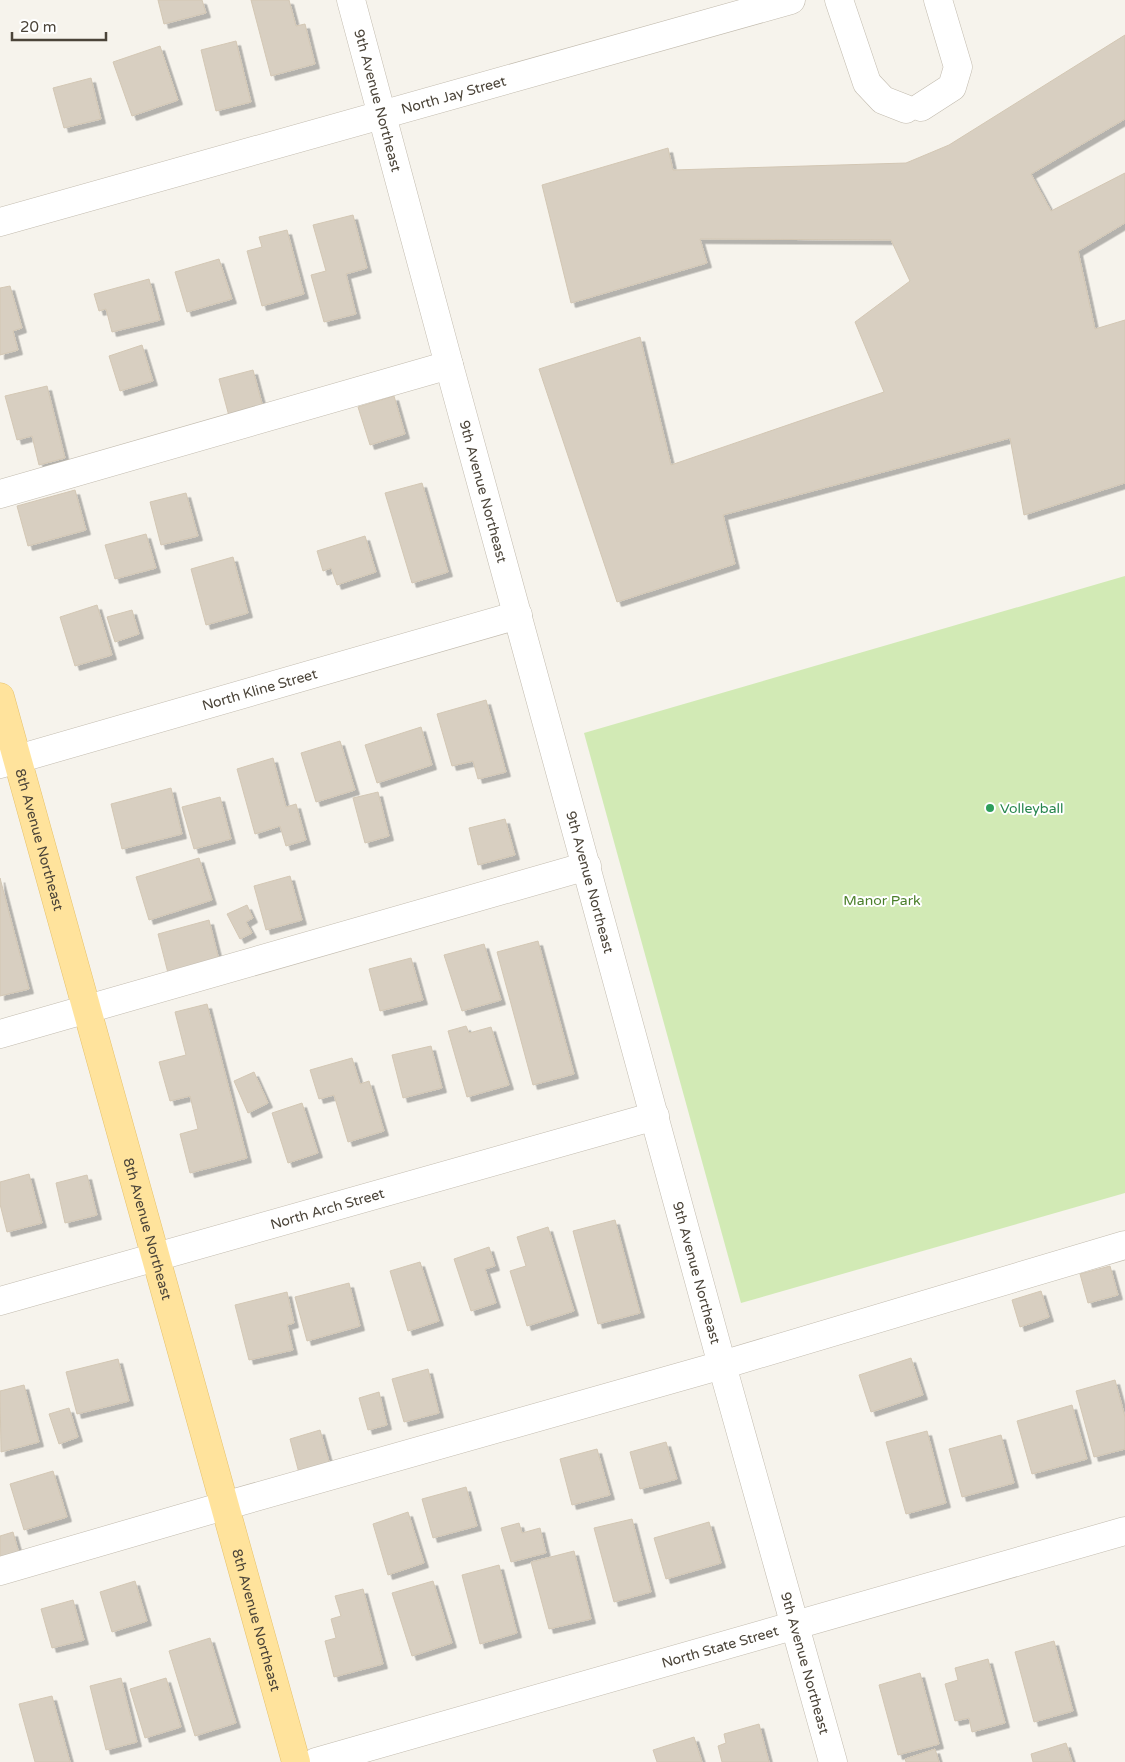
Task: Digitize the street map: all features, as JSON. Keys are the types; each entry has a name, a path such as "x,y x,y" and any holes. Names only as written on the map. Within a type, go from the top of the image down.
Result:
{"main road":[{"name":"8th Avenue Northeast","path":"0,697 9,762 86,1010 296,1762"}],"street":[{"name":"9th Avenue Northeast","path":"351,0 722,1365 833,1762"},
{"name":"North Jay Street","path":"0,222 791,0"},
{"path":"838,0 868,83 883,100 913,108 952,87 958,67 938,0"},
{"path":"0,494 449,365"},
{"name":"North Kline Street","path":"9,762 518,615"},
{"path":"0,1034 587,866"},
{"name":"North Arch Street","path":"0,1301 655,1116"},
{"path":"0,1571 722,1365 1125,1245"},
{"name":"North State Street","path":"316,1762 1125,1531"}],"green space":[{"name":"Manor Park","path":"1125,576 1125,1193 741,1303 584,733"}],"building":[{"path":"158,0 202,0 206,13 164,24"},
{"path":"251,0 289,0 296,26 305,24 315,64 271,76"},
{"path":"1125,35 1125,119 1031,174 1051,211 1125,173 1125,223 1078,251 1095,329 1125,320 1125,483 1024,515 1010,438 723,515 735,564 617,602 539,369 640,337 671,465 884,392 855,322 910,281 891,240 700,239 707,263 571,303 542,185 668,148 673,170 906,163 949,145"},
{"path":"236,41 251,102 216,111 201,50"},
{"path":"160,46 178,100 132,116 113,62"},
{"path":"91,78 101,119 64,128 53,88"},
{"path":"353,215 367,268 346,274 356,314 324,322 311,275 326,271 313,225"},
{"path":"287,230 304,294 262,306 247,251 262,247 259,237"},
{"path":"219,259 232,299 187,312 175,272"},
{"path":"149,279 160,320 112,332 106,309 99,311 94,294"},
{"path":"10,286 22,328 13,331 18,350 0,355 0,288"},
{"path":"142,345 153,381 120,391 109,356"},
{"path":"253,370 263,407 229,416 219,379"},
{"path":"47,386 65,458 39,465 32,436 17,440 5,396"},
{"path":"394,396 405,434 370,445 358,407"},
{"path":"422,483 448,572 412,583 385,493"},
{"path":"75,490 86,530 28,546 17,506"},
{"path":"186,493 198,536 161,545 150,502"},
{"path":"146,534 156,568 115,579 105,545"},
{"path":"365,536 376,572 337,585 331,568 323,571 317,551"},
{"path":"233,557 248,613 206,625 191,569"},
{"path":"97,605 112,655 75,666 60,617"},
{"path":"132,610 139,634 115,642 107,617"},
{"path":"486,700 506,772 478,779 473,761 452,766 437,714"},
{"path":"421,727 432,765 377,783 365,745"},
{"path":"340,741 355,790 316,802 301,753"},
{"path":"273,758 286,807 296,804 306,840 286,846 280,826 255,834 237,769"},
{"path":"171,788 182,834 122,849 111,804"},
{"path":"378,792 389,836 365,843 353,798"},
{"path":"220,797 231,839 194,849 182,807"},
{"path":"505,819 515,855 478,865 469,828"},
{"path":"199,858 212,900 149,920 136,877"},
{"path":"290,876 302,920 266,930 254,886"},
{"path":"0,878 29,989 0,996"},
{"path":"247,905 253,918 246,922 252,933 240,939 227,914"},
{"path":"209,920 219,960 168,973 158,934"},
{"path":"538,941 574,1074 533,1085 497,952"},
{"path":"484,944 501,1000 462,1011 444,955"},
{"path":"411,958 423,1000 380,1011 369,969"},
{"path":"207,1004 247,1158 190,1173 180,1134 198,1129 190,1096 170,1101 159,1062 186,1055 175,1012"},
{"path":"466,1026 469,1033 491,1027 509,1085 467,1097 448,1031"},
{"path":"431,1046 442,1088 403,1098 392,1055"},
{"path":"352,1058 360,1084 369,1081 384,1131 348,1142 334,1095 319,1099 310,1070"},
{"path":"254,1072 268,1103 248,1113 234,1081"},
{"path":"302,1103 318,1153 288,1163 272,1113"},
{"path":"29,1174 42,1223 7,1232 0,1204 0,1182"},
{"path":"87,1175 97,1215 65,1223 56,1183"},
{"path":"615,1220 640,1313 598,1324 573,1231"},
{"path":"548,1227 574,1311 527,1326 510,1271 526,1266 517,1237"},
{"path":"489,1247 495,1266 485,1269 496,1303 471,1311 454,1259"},
{"path":"420,1262 439,1321 408,1331 390,1271"},
{"path":"1110,1266 1118,1295 1088,1303 1080,1274"},
{"path":"349,1283 360,1326 307,1341 295,1297"},
{"path":"1041,1291 1049,1317 1020,1327 1012,1300"},
{"path":"287,1292 294,1323 287,1325 293,1350 249,1360 235,1305"},
{"path":"911,1358 923,1395 871,1412 859,1375"},
{"path":"118,1359 129,1401 77,1414 66,1372"},
{"path":"428,1369 439,1413 404,1422 392,1379"},
{"path":"1115,1380 1125,1417 1125,1449 1094,1457 1076,1391"},
{"path":"24,1385 39,1442 1,1452 0,1391"},
{"path":"379,1392 387,1425 368,1430 359,1398"},
{"path":"1072,1405 1087,1459 1032,1474 1017,1421"},
{"path":"69,1408 78,1437 59,1444 49,1414"},
{"path":"320,1430 330,1465 299,1473 290,1439"},
{"path":"927,1431 946,1503 906,1514 886,1442"},
{"path":"1001,1435 1014,1483 962,1497 949,1449"},
{"path":"666,1442 677,1479 640,1489 630,1452"},
{"path":"597,1449 610,1495 572,1505 560,1459"},
{"path":"53,1471 67,1517 24,1530 10,1484"},
{"path":"466,1487 477,1526 433,1538 422,1499"},
{"path":"408,1512 424,1563 388,1575 373,1524"},
{"path":"632,1519 651,1592 614,1602 594,1528"},
{"path":"709,1522 721,1563 666,1579 654,1538"},
{"path":"519,1523 522,1533 540,1528 546,1553 511,1562 501,1528"},
{"path":"13,1532 20,1557 0,1562 0,1536"},
{"path":"574,1551 591,1619 549,1629 531,1562"},
{"path":"499,1565 517,1633 480,1644 462,1575"},
{"path":"135,1581 147,1621 112,1632 100,1592"},
{"path":"433,1581 452,1643 412,1656 392,1593"},
{"path":"363,1589 383,1664 334,1677 325,1641 336,1638 331,1619 341,1616 335,1596"},
{"path":"73,1600 84,1640 52,1648 41,1609"},
{"path":"210,1638 236,1723 195,1736 169,1651"},
{"path":"1054,1641 1073,1711 1034,1722 1015,1652"},
{"path":"988,1659 1005,1723 972,1732 969,1718 955,1721 945,1684 958,1680 955,1668"},
{"path":"920,1673 939,1744 898,1755 879,1685"},
{"path":"121,1678 137,1742 106,1750 90,1686"},
{"path":"166,1678 181,1727 145,1738 130,1689"},
{"path":"52,1696 70,1762 35,1762 19,1704"},
{"path":"759,1724 769,1762 722,1762 718,1746 726,1743 724,1734"},
{"path":"694,1737 702,1762 657,1762 653,1750"},
{"path":"1066,1743 1072,1762 1033,1762 1031,1754"},
{"path":"935,1749 939,1762 906,1762 905,1759"}],"place":[{"name":"Volleyball","path":"990,808"}]}
